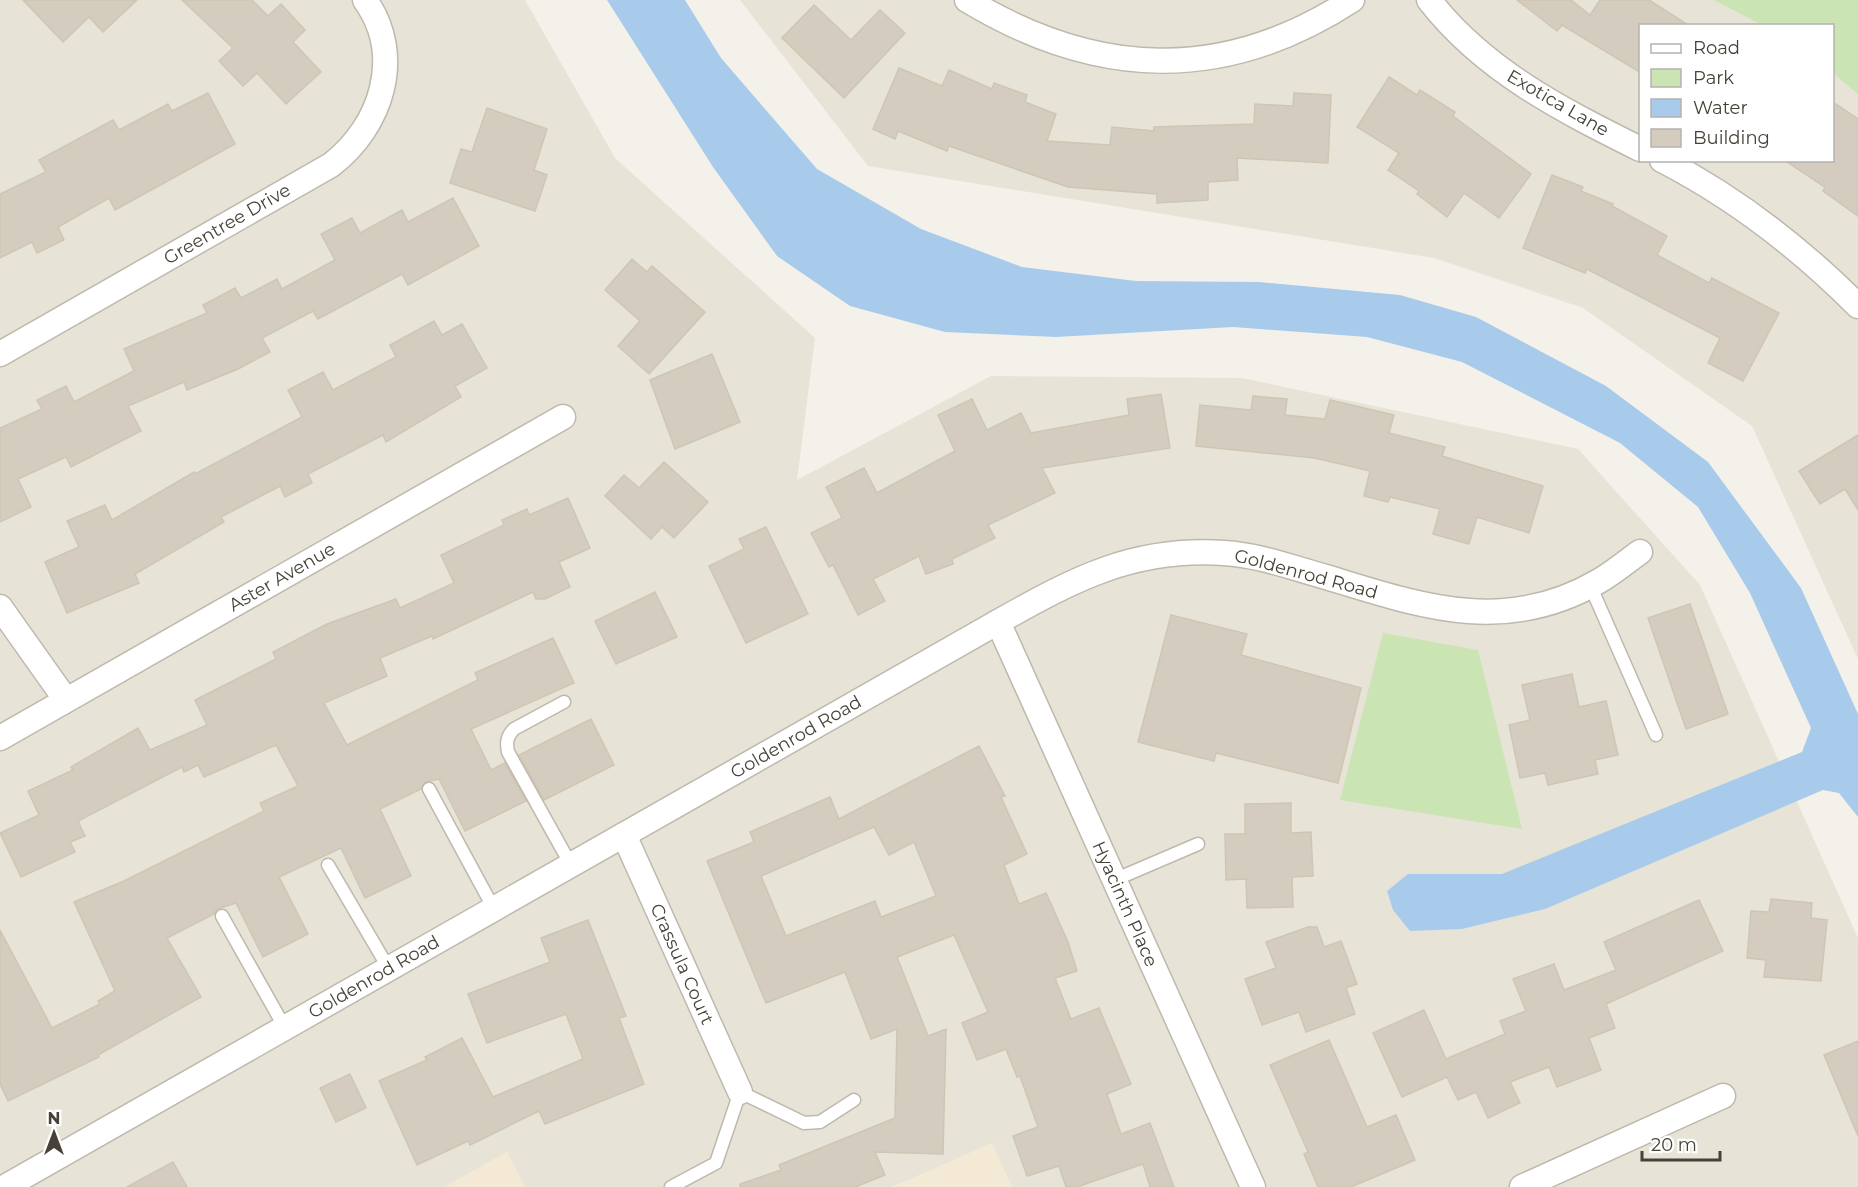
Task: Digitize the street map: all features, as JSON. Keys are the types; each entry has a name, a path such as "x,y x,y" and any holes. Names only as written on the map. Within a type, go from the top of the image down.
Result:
{"street":[{"name":"Greentree Drive","path":"0,354 331,165 347,153 366,129 379,102 384,83 383,43 377,23 365,0"},
{"path":"967,0 1005,23 1046,41 1089,53 1134,60 1202,58 1246,50 1289,35 1352,0"},
{"name":"Exotica Lane","path":"1429,0 1480,53 1526,88 1639,148"},
{"path":"1665,162 1733,203 1793,247 1858,306"},
{"name":"Aster Avenue","path":"0,738 563,417"},
{"name":"Goldenrod Road","path":"5,1187 1059,587 1098,570 1140,558 1182,553 1226,553 1268,560 1429,608 1468,612 1506,611 1545,603 1590,585 1640,552"},
{"path":"0,608 66,700"},
{"name":"Hyacinth Place","path":"998,622 1253,1187"},
{"name":"Crassula Court","path":"624,835 740,1092"},
{"path":"1522,1187 1723,1096"}],"lane":[{"path":"1590,585 1656,735"},
{"path":"564,702 514,729 509,734 506,743 508,752 571,865"},
{"path":"429,789 494,909"},
{"path":"1114,880 1197,844"},
{"path":"327,864 389,969"},
{"path":"222,916 285,1028"},
{"path":"671,1187 716,1163 740,1092 804,1123 820,1122 854,1100"}],"shaded area":[{"path":"0,0 525,0 615,158 815,338 797,480 991,376 1242,378 1578,449 1700,585 1858,938 1858,1187 1012,1187 991,1144 892,1187 525,1187 507,1152 445,1187 0,1187"},
{"path":"740,0 1858,0 1858,659 1752,426 1583,308 1434,258 868,166"},
{"path":"992,1143 1012,1187 893,1187"},
{"path":"507,1152 525,1187 445,1187"}],"green space":[{"path":"1714,0 1858,0 1858,94 1834,74 1834,24 1760,24"},
{"path":"1383,633 1478,650 1522,829 1340,800"}],"water":[{"path":"607,0 685,0 721,58 817,169 921,229 1022,267 1136,281 1259,282 1400,295 1476,317 1606,386 1708,462 1801,588 1858,714 1858,817 1839,793 1823,790 1545,909 1462,929 1410,931 1393,910 1387,891 1408,874 1502,874 1802,752 1811,728 1750,593 1698,507 1620,443 1462,362 1367,337 1233,327 1056,337 945,332 850,306 777,256 713,167"}],"building":[{"path":"23,0 137,0 103,32 89,17 63,42"},
{"path":"182,0 252,0 268,16 281,4 305,30 293,42 321,72 286,104 257,73 243,86 219,61 233,48"},
{"path":"1517,0 1571,0 1590,15 1600,0 1649,0 1687,24 1639,24 1639,72 1562,25 1557,31"},
{"path":"814,5 851,40 880,10 905,33 844,98 782,38"},
{"path":"899,68 942,86 949,70 992,89 994,83 1027,95 1025,102 1056,114 1047,141 1110,145 1112,127 1154,131 1154,127 1254,124 1255,104 1293,106 1294,93 1331,95 1328,163 1237,158 1238,180 1208,182 1208,200 1157,203 1157,194 1068,187 949,146 947,151 898,131 895,139 873,129"},
{"path":"1389,77 1417,95 1420,90 1455,112 1453,116 1531,174 1499,218 1464,193 1447,217 1417,194 1419,191 1388,170 1399,153 1357,127"},
{"path":"208,93 235,144 115,210 109,198 58,227 64,240 37,253 32,242 0,258 0,194 46,172 39,160 113,120 119,130 168,104 172,111"},
{"path":"1834,103 1858,119 1858,216 1823,191 1825,187 1787,162 1834,162"},
{"path":"487,108 547,129 534,170 547,175 535,211 450,183 461,149 472,152"},
{"path":"1552,175 1583,187 1581,191 1613,204 1612,206 1667,236 1657,255 1709,283 1712,278 1779,313 1743,381 1708,363 1720,338 1587,269 1585,273 1523,248"},
{"path":"453,198 479,246 408,285 402,274 318,319 313,311 262,338 270,352 238,369 187,390 184,382 128,406 141,431 71,467 66,457 18,479 31,507 0,522 0,428 42,409 37,400 66,386 74,402 134,371 124,349 207,313 203,305 235,288 241,298 277,279 282,289 335,260 321,234 352,218 360,233 402,210 408,222"},
{"path":"632,259 647,272 652,266 705,312 649,374 618,346 640,321 605,290"},
{"path":"434,321 442,335 462,324 487,368 455,386 461,397 386,442 383,435 308,474 312,483 285,497 280,486 221,517 224,522 135,574 139,583 67,613 45,562 79,547 67,521 105,505 112,520 194,472 195,474 302,417 288,390 323,372 333,390 396,357 390,345"},
{"path":"712,354 740,422 675,449 650,380"},
{"path":"1161,394 1170,448 1042,468 1055,493 988,525 995,538 952,559 953,564 926,574 919,556 873,579 885,601 858,615 833,565 829,567 811,533 842,518 826,487 864,468 877,493 955,451 938,415 972,399 987,430 1021,413 1031,433 1129,415 1127,399"},
{"path":"1253,396 1287,399 1285,415 1325,419 1330,400 1394,415 1389,433 1445,447 1442,456 1543,486 1529,533 1477,517 1469,544 1433,534 1440,509 1390,497 1388,502 1364,496 1370,471 1315,458 1196,446 1200,405 1251,410"},
{"path":"1858,435 1858,510 1845,489 1820,504 1799,471"},
{"path":"664,462 708,502 674,538 662,527 651,539 605,496 624,475 639,488"},
{"path":"568,498 590,548 559,562 570,587 545,599 536,599 533,592 433,639 432,636 380,658 387,676 324,703 347,745 478,680 475,673 553,638 574,683 471,729 491,770 505,763 526,801 465,831 439,779 425,782 421,789 380,809 411,876 365,898 341,848 279,877 308,934 263,957 236,903 217,909 214,914 167,938 201,997 98,1055 99,1057 8,1101 0,1084 0,930 52,1028 100,1004 98,1001 115,991 74,902 124,881 264,811 260,803 298,786 276,745 204,777 198,765 184,772 182,767 78,821 85,836 70,842 75,852 21,877 0,833 39,815 28,791 73,770 71,767 138,728 150,750 207,725 195,700 276,659 273,652 327,624 396,599 400,608 454,583 441,555 504,525 502,520 527,509 529,515"},
{"path":"766,527 808,614 746,643 709,566 744,549 739,539"},
{"path":"655,592 677,637 616,664 595,621"},
{"path":"1690,604 1728,714 1686,729 1648,618"},
{"path":"1171,615 1247,634 1241,655 1361,688 1338,783 1216,753 1214,761 1138,742"},
{"path":"1572,674 1579,707 1606,701 1618,755 1595,760 1598,774 1548,785 1545,773 1520,778 1509,725 1530,720 1522,685"},
{"path":"591,719 614,765 544,800 519,755"},
{"path":"979,746 1005,796 1001,797 1027,854 1004,865 1019,904 1046,893 1068,942 1077,971 1055,978 1071,1019 1099,1008 1131,1084 1107,1094 1121,1134 1150,1123 1174,1187 1150,1187 1143,1164 1077,1187 1066,1187 1059,1166 1027,1176 1013,1136 1038,1127 1020,1076 1017,1077 1006,1049 977,1060 962,1023 988,1012 954,935 897,957 928,1036 946,1029 943,1154 875,1152 885,1175 855,1187 740,1187 740,1184 781,1170 779,1165 895,1118 897,1029 871,1039 845,972 766,1003 707,861 754,842 750,832 830,797 839,819","holes":["874,827 889,855 914,842 936,896 881,917 875,901 786,936 761,876"]},
{"path":"1291,803 1291,833 1311,832 1313,876 1292,877 1293,907 1247,908 1246,879 1226,880 1225,834 1245,834 1245,804"},
{"path":"1771,899 1812,903 1811,918 1827,920 1821,981 1764,977 1766,960 1747,958 1751,911 1769,912"},
{"path":"1699,900 1723,951 1606,1004 1615,1028 1589,1038 1601,1070 1557,1087 1549,1067 1510,1082 1520,1103 1488,1118 1476,1092 1458,1100 1447,1077 1402,1097 1373,1033 1424,1010 1446,1059 1505,1034 1500,1021 1526,1011 1513,979 1554,964 1564,990 1616,970 1604,942"},
{"path":"588,920 626,1016 619,1018 644,1084 545,1124 539,1111 470,1145 468,1141 417,1165 379,1081 427,1060 425,1057 462,1038 493,1097 583,1059 566,1014 487,1043 468,994 550,962 541,938"},
{"path":"1308,927 1317,927 1324,947 1341,941 1357,984 1346,988 1355,1014 1306,1032 1299,1012 1262,1025 1245,979 1276,968 1266,942"},
{"path":"1329,1040 1367,1127 1396,1115 1415,1160 1351,1187 1318,1187 1304,1154 1308,1152 1270,1065"},
{"path":"1858,1041 1858,1136 1824,1055"},
{"path":"350,1074 366,1108 336,1122 320,1088"},
{"path":"173,1162 187,1187 127,1187"}]}
